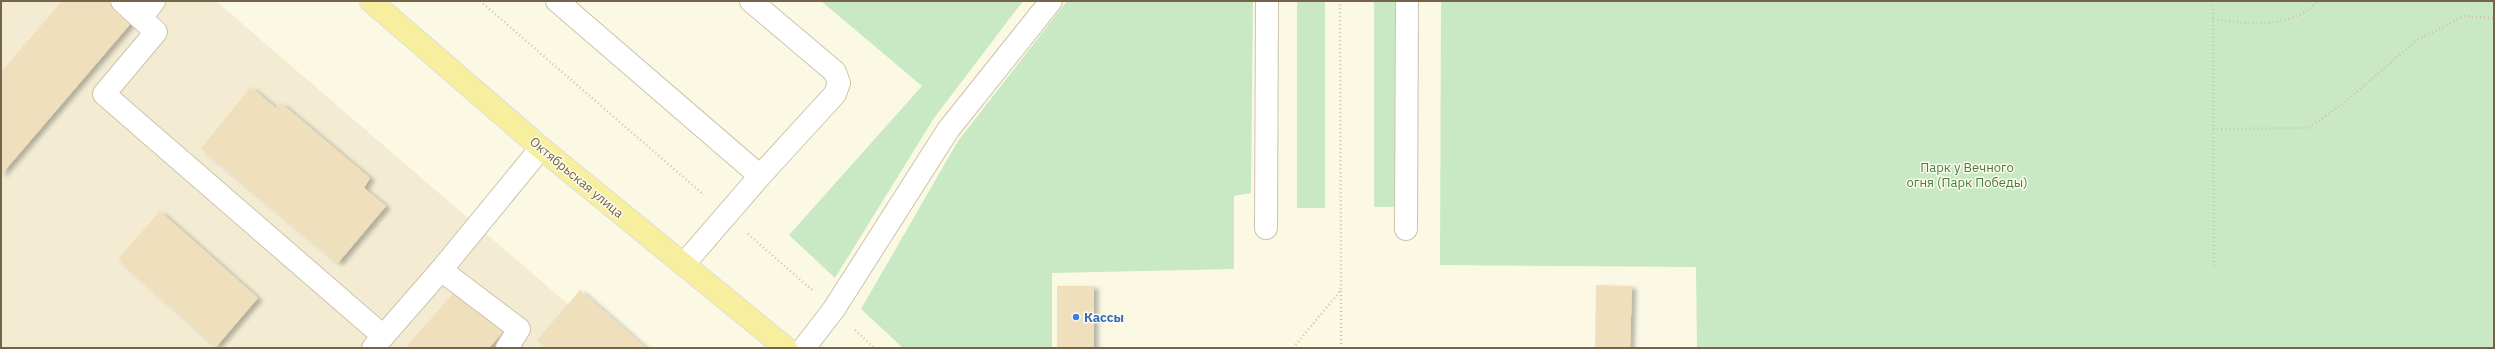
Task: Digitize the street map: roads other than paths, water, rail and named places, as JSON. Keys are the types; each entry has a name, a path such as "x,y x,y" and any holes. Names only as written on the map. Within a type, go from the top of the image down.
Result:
{"main road":[{"name":"Октябрьская улица","path":"371,1 541,148 786,348"}],"lane":[{"path":"122,1 147,9 156,32 104,94 378,342 441,270 541,148"},
{"path":"557,1 760,176"},
{"path":"684,264 760,176 835,94 839,83 835,72 751,1"},
{"path":"804,348 834,309 948,130 1051,1"},
{"path":"1266,228 1267,1"},
{"path":"1406,229 1407,1"},
{"path":"441,270 519,329 507,348"}],"place":[{"name":"Кассы","path":"1076,317"}],"park label":[{"name":"Парк у Вечного огня (Парк Победы)","path":"1967,174"}]}
